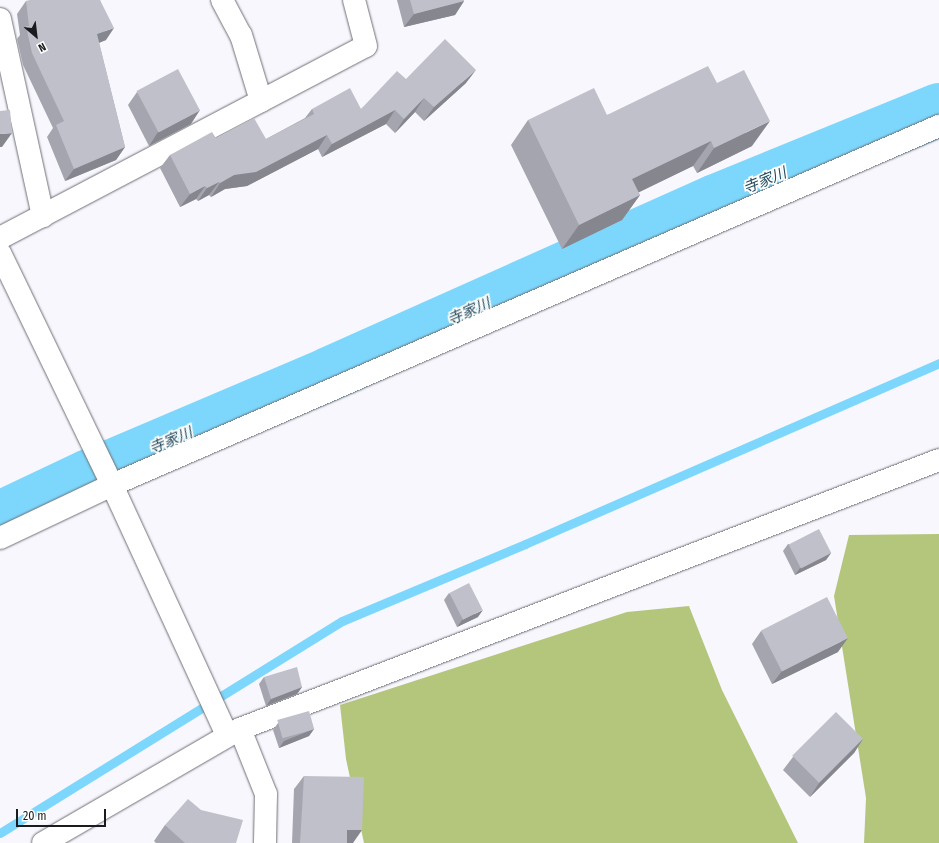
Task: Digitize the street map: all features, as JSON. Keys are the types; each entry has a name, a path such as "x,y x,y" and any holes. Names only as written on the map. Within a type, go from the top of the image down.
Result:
{"street":[{"path":"222,0 241,35 261,102"},
{"path":"0,238 366,46 354,0"},
{"path":"0,19 43,216"},
{"path":"0,538 112,485 939,126"},
{"path":"0,253 233,732 266,794 265,843"},
{"path":"43,843 233,732 939,460"}],"green space":[{"path":"939,534 939,843 864,843 866,798 834,596 849,535"},
{"path":"689,606 722,690 798,843 364,843 346,759 340,705 627,612"}],"building":[{"path":"100,0 114,28 97,34 125,147 74,169 56,125 64,121 32,53 26,26 29,26 26,1"},
{"path":"410,0 464,0 464,1 414,14"},
{"path":"445,39 476,70 434,107 424,98 404,119 395,110 332,144 327,135 256,172 234,175 220,183 219,182 207,188 205,186 190,194 170,155 212,132 216,138 254,118 266,139 314,114 312,109 350,88 361,109 397,71 406,79"},
{"path":"708,66 717,83 744,70 770,121 714,148 711,141 632,179 640,195 579,225 528,120 594,88 607,115"},
{"path":"178,69 200,110 159,133 137,91"},
{"path":"10,110 12,133 0,134 0,111"},
{"path":"819,529 831,553 801,568 789,544"},
{"path":"469,583 483,610 463,620 449,593"},
{"path":"827,597 848,638 782,672 761,631"},
{"path":"297,667 302,687 271,699 264,677"},
{"path":"309,711 314,729 283,738 277,720"},
{"path":"836,712 863,739 819,783 792,756"},
{"path":"304,776 364,777 362,830 347,830 347,843 300,843"},
{"path":"188,799 201,810 243,820 236,843 185,843 165,825"}],"waterway":[{"name":"寺家川","path":"0,518 89,476 329,374 716,201 939,110"},
{"path":"0,833 342,621 525,544 939,363"}]}
